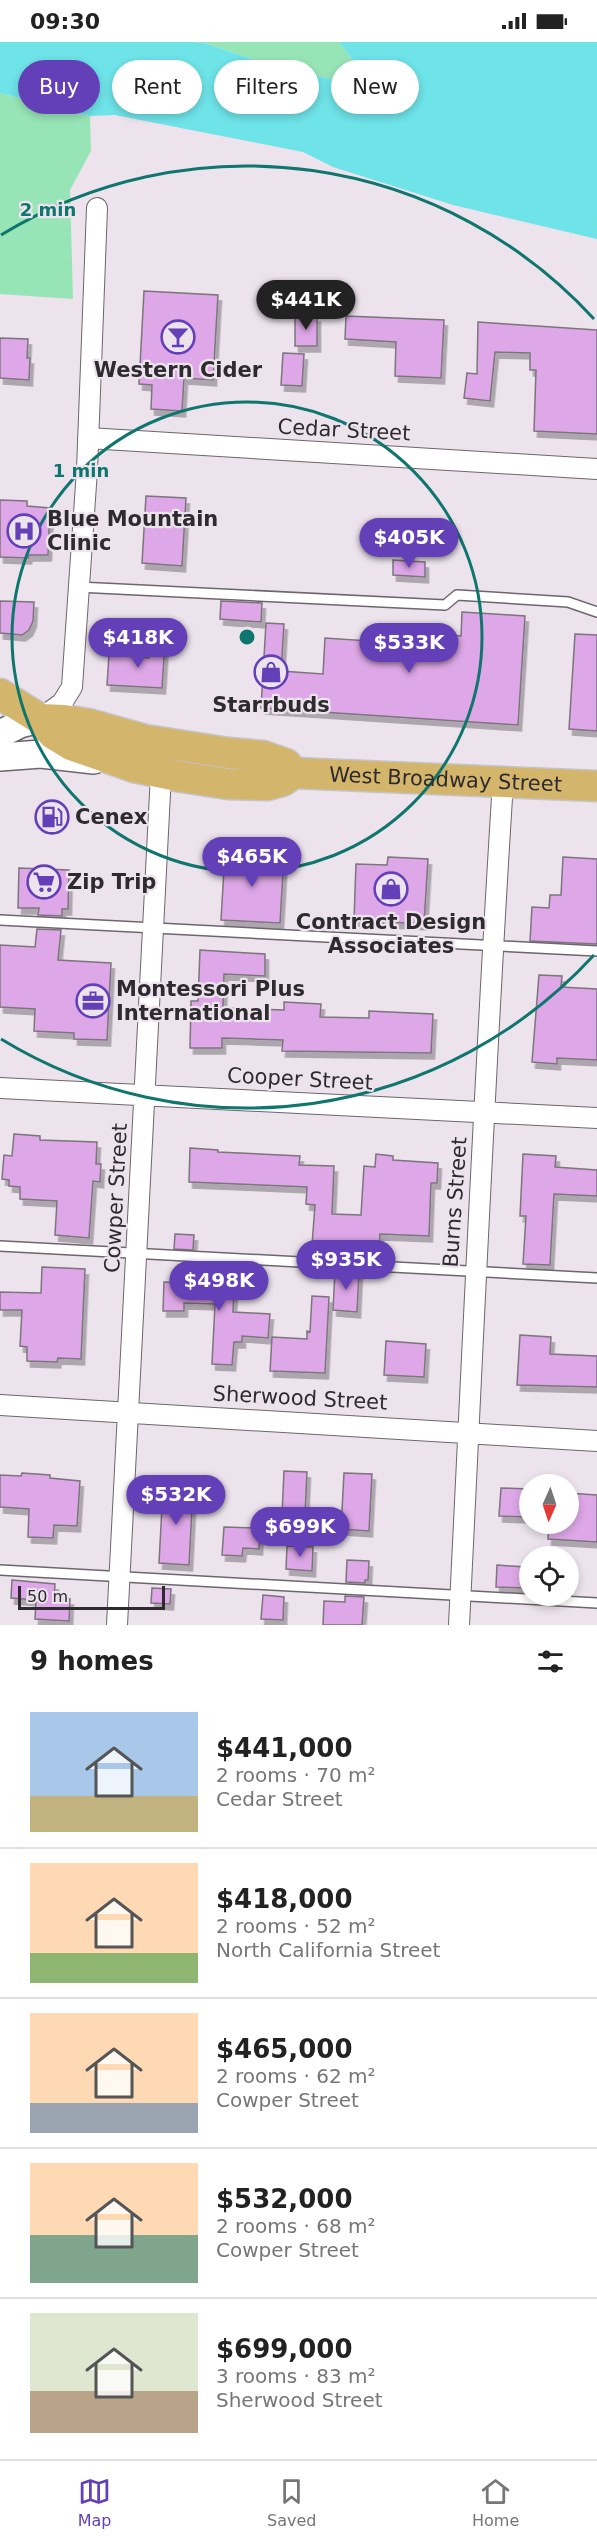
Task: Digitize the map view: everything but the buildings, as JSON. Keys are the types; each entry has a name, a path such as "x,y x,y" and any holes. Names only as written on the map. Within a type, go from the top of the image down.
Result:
{"main road":[{"name":"West Broadway Street","path":"0,694 40,719 53,735 71,745 147,770 228,784 267,785 282,781 294,773 597,786"},
{"name":"West Broadway Street","path":"40,719 88,724 145,740 263,756 285,764 294,773"},
{"path":"0,734 20,724 40,719"},
{"path":"0,757 26,754 54,755 147,770"}],"street":[{"path":"40,719 62,702 72,687 88,438 97,208"},
{"name":"Cedar Street","path":"88,438 597,469"},
{"name":"Cowper Street","path":"117,1625 154,928 147,770"},
{"name":"Burns Street","path":"459,1625 474,1271 486,1112 503,782"},
{"name":"Cooper Street","path":"0,1088 597,1118"},
{"name":"Sherwood Street","path":"0,1405 597,1441"}],"lane":[{"path":"78,587 445,605 457,595 568,602 597,612"},
{"path":"0,920 597,951"},
{"path":"0,1246 597,1278"},
{"path":"0,1570 597,1603"}],"green space":[{"path":"194,42 339,42 353,60 331,60 331,79 319,76 319,60 254,60 204,43"},
{"path":"0,93 18,98 18,114 90,116 91,151 70,190 73,299 0,294"}],"water":[{"path":"0,42 194,42 204,43 254,60 214,60 214,114 319,114 319,76 331,79 331,114 419,114 419,60 353,60 339,42 597,42 597,239 453,205 333,167 303,152 115,115 82,114 100,114 100,60 18,60 18,98 0,93"}],"place":[{"name":"Western Cider","path":"178,337"},
{"name":"Blue Mountain Clinic","path":"24,531"},
{"name":"Starrbuds","path":"271,672"},
{"name":"Cenex","path":"52,817"},
{"name":"Zip Trip","path":"44,882"},
{"name":"Contract Design Associates","path":"391,889"},
{"name":"Montessori Plus International","path":"93,1001"}]}
